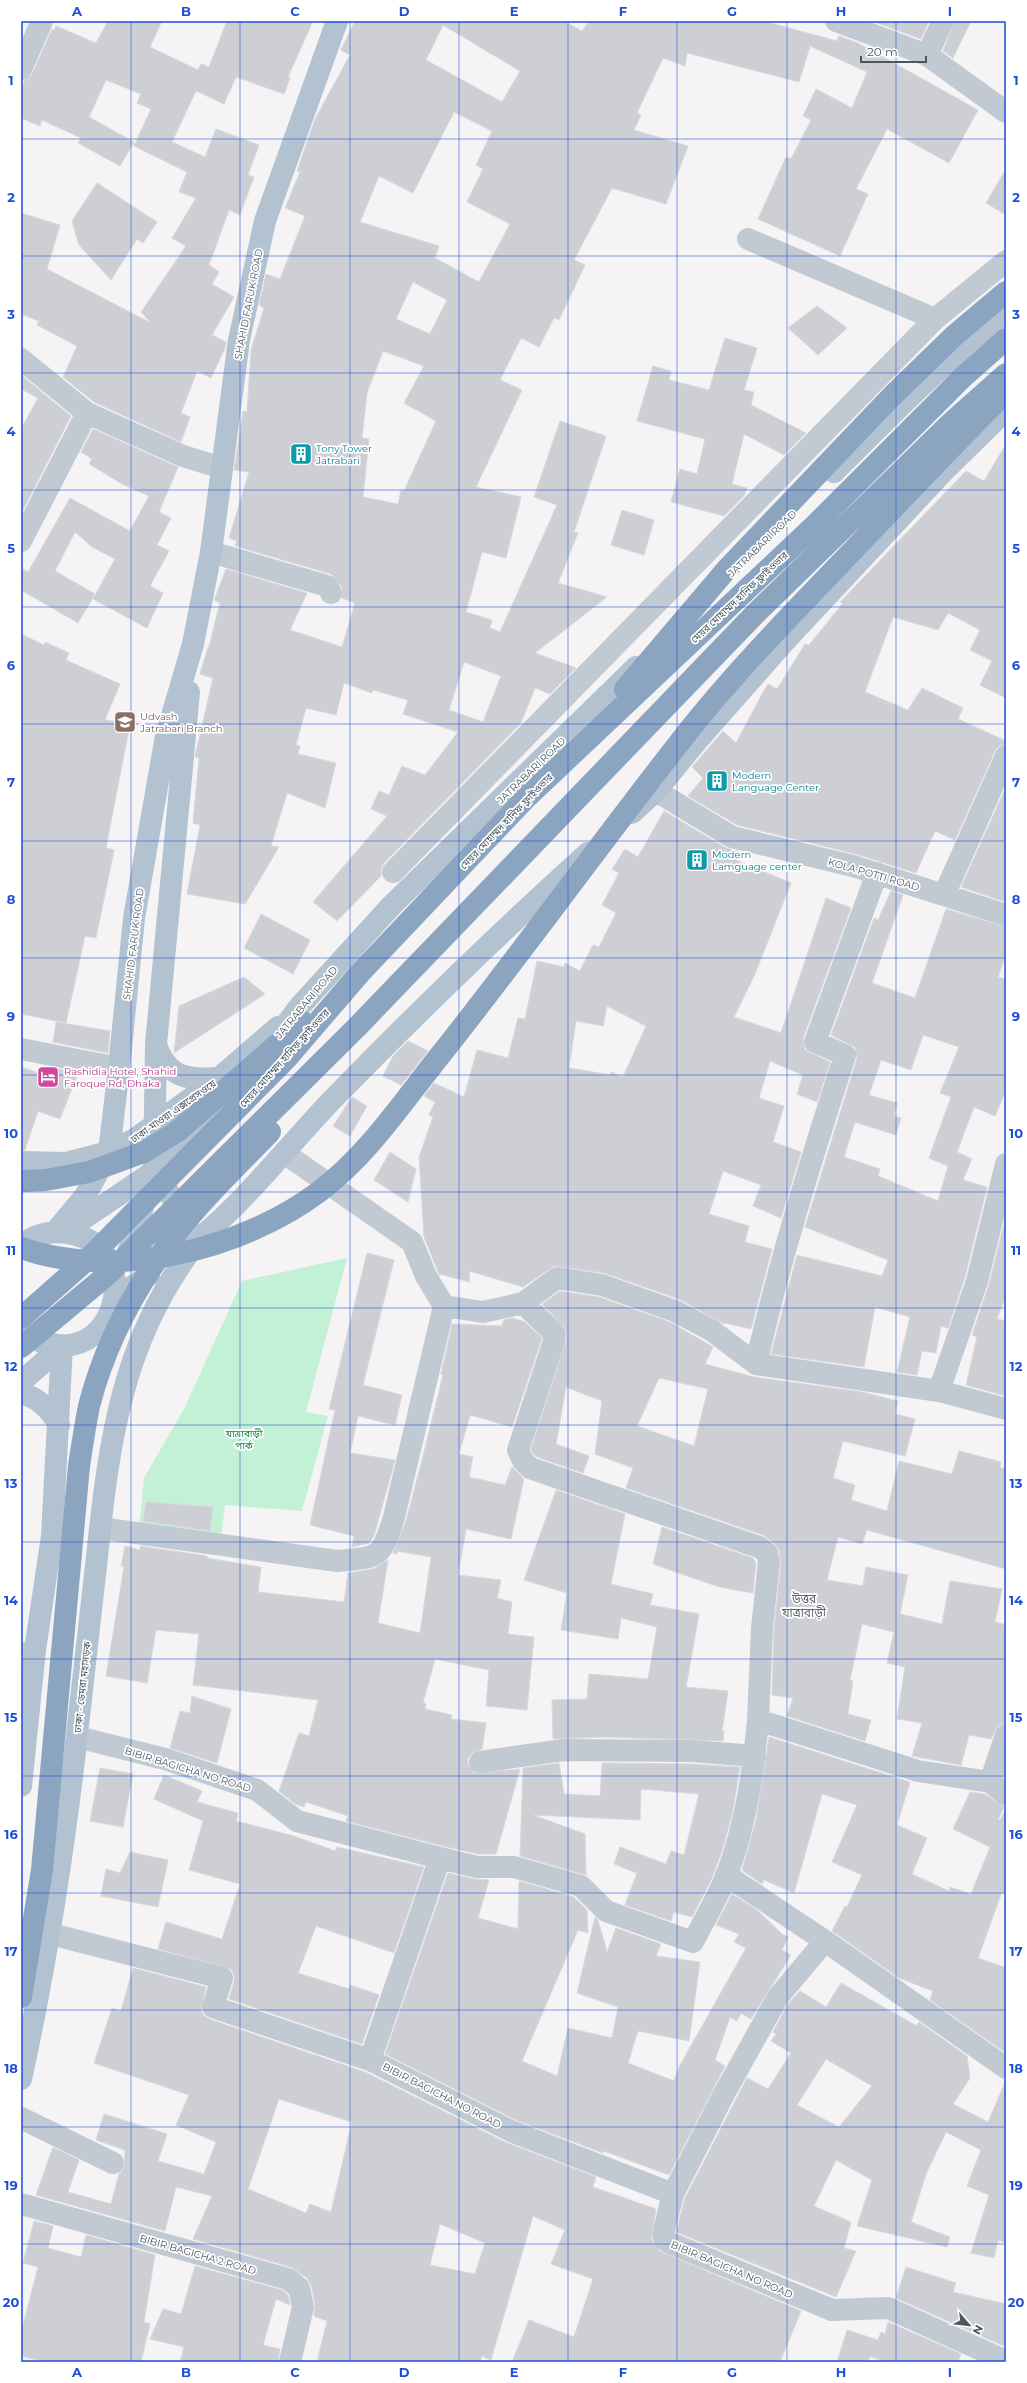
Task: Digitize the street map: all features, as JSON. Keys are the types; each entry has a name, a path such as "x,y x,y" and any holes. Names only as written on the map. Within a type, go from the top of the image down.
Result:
{"highway":[{"path":"526,798 613,703 726,569 892,396 955,335 1006,292"},
{"name":"মেয়র মোহাম্মদ হানিফ ফ্লাইওভার","path":"21,1318 88,1259 176,1172 286,1059 360,973 526,798 808,532 964,377 1006,339"},
{"path":"21,1347 107,1275 358,1027 756,613 952,422 1006,374"},
{"path":"21,1247 78,1261 111,1261 199,1249 248,1232 279,1217 321,1190 368,1145 506,972 681,740 727,685 792,614 1006,392"},
{"path":"21,1181 46,1180 89,1172 144,1152 178,1131 360,973"},
{"path":"21,1997 42,1870 79,1466 89,1407 101,1368 116,1331 136,1292 163,1250 182,1225 300,1099 358,1027"}],"main road":[{"name":"SHAHID FARUK ROAD","path":"60,1232 85,1196 109,1152 135,910 166,736 192,644 211,552 239,340 265,221 337,21"},
{"name":"JATRABARI ROAD","path":"60,1232 154,1171 236,1089 300,1006 392,905 796,510 918,388 971,339 1006,312"},
{"path":"116,1289 200,1239 284,1153 331,1101 494,938 656,791 696,742 785,640 947,468 1006,410"},
{"name":"SHAHID FARUK ROAD","path":"154,1171 156,1125 156,1044 192,644"},
{"name":"ঢাকা-মাওয়া এক্সপ্রেসওয়ে","path":"21,1162 66,1163 109,1152 156,1125 219,1078 260,1044 300,1006"},
{"path":"156,1044 162,1061 171,1070 184,1077 199,1079 219,1078"},
{"path":"154,1171 200,1239"},
{"path":"21,1331 36,1341 62,1346 82,1342 100,1329 110,1314 116,1289 130,1251 154,1171"},
{"path":"21,1247 33,1238 60,1232 79,1235 93,1242 104,1253 112,1266 116,1289"},
{"name":"ঢাকা - ডেমরা মহাসড়ক","path":"21,2079 51,1934 77,1737 104,1485 123,1386 147,1323 158,1300 173,1274 200,1239"},
{"path":"21,1382 62,1346"},
{"path":"21,1786 28,1652 52,1536 62,1346"},
{"path":"21,1393 43,1404 52,1413 59,1425"}],"street":[{"path":"21,68 42,21"},
{"path":"836,21 927,56 1006,112"},
{"path":"927,56 943,21"},
{"path":"748,239 935,319"},
{"path":"393,872 935,319 1006,261"},
{"path":"21,359 87,413 183,456 222,468"},
{"path":"21,541 87,413"},
{"path":"211,552 326,586 331,593"},
{"path":"944,895 1006,756"},
{"name":"KOLA POTTI ROAD","path":"656,791 732,837 877,873 1006,915"},
{"path":"756,1364 770,1304 797,1207 845,1055 815,1042 877,873"},
{"path":"21,1049 119,1068"},
{"path":"100,1528 336,1562 373,1557 386,1544 394,1517 444,1306 426,1276 412,1242 284,1153"},
{"path":"938,1391 977,1281 1006,1164"},
{"path":"444,1306 483,1312 522,1303 557,1278 602,1285 675,1311 711,1330 756,1364 938,1391 1006,1409"},
{"path":"440,1858 477,1866 514,1867 581,1886 606,1911 693,1942 726,1875 744,1821 754,1756 758,1720 762,1628 769,1562 767,1553 759,1547 530,1468 522,1461 518,1450 554,1342 554,1333 522,1303"},
{"path":"758,1720 918,1771 998,1788 1006,1735"},
{"name":"BIBIR BAGICHA NO ROAD","path":"77,1737 164,1759 257,1790 297,1821 440,1858 370,2060 512,2131 673,2194 664,2234 665,2240 670,2243 832,2310 888,2308 1006,2360"},
{"path":"480,1762 562,1750 691,1751 754,1756"},
{"path":"726,1875 825,1941 1006,2068"},
{"path":"51,1934 222,1978 213,2007 370,2060"},
{"path":"673,2194 724,2094 778,1997 825,1941"},
{"path":"21,2118 114,2164"},
{"name":"BIBIR BAGICHA 2 ROAD","path":"21,2204 288,2279 299,2288 303,2307 290,2362"}],"green space":[{"name":"যাত্রাবাড়ী পার্ক","path":"347,1258 306,1412 328,1416 302,1511 225,1505 221,1538 139,1529 144,1478 185,1407 242,1281"}],"building":[{"path":"108,21 162,21 150,47 198,70 201,64 209,67 227,21 313,21 288,77 290,78 284,94 236,77 224,104 196,91 172,142 205,157 216,129 259,145 248,175 254,177 240,215 229,210 209,265 219,272 212,284 234,297 212,335 226,342 225,348 211,378 197,371 181,413 190,417 181,442 94,402 63,377 77,346 37,325 39,321 21,314 21,213 60,225 47,269 151,323 141,312 186,246 172,238 196,198 179,192 187,172 134,146 151,109 137,103 141,94 106,80 89,117 134,142 120,166 78,143 81,138 42,120 40,126 21,118 21,89 25,80 32,74 52,29 54,31 56,26 96,43"},
{"path":"355,21 564,21 582,31 589,21 763,21 837,41 839,36 858,43 978,110 949,163 887,129 856,189 868,194 840,256 758,219 786,157 791,159 811,120 803,116 816,89 852,108 867,72 810,46 799,82 687,53 685,66 663,58 637,113 641,115 634,130 688,146 666,204 612,188 574,260 585,265 559,320 554,318 539,347 521,338 500,380 522,390 476,487 521,497 506,558 482,552 466,612 492,620 490,628 500,632 557,505 534,497 560,421 606,436 574,532 578,533 558,583 607,597 535,653 576,668 550,694 535,688 521,723 384,863 381,869 381,876 337,921 313,902 387,816 371,809 379,791 389,795 402,766 425,775 458,732 403,714 408,700 373,690 372,693 344,683 336,715 306,708 296,745 300,746 298,754 336,763 325,808 287,793 271,846 279,847 245,904 187,894 200,825 193,823 199,758 195,757 213,678 200,674 209,647 220,603 214,600 226,569 307,593 290,630 342,647 355,603 342,598 342,587 331,574 235,546 237,541 229,538 249,472 234,470 243,411 247,412 251,350 264,308 259,305 266,274 280,279 305,216 285,208 300,172 297,171 315,119 350,55 341,50","holes":["443,25 520,71 502,102 426,60","454,112 492,131 476,165 483,169 467,202 510,224 479,282 435,258 439,246 360,222 379,176 413,193","413,282 447,300 430,334 396,319","383,351 424,366 404,403 436,421 404,491 401,490 398,504 363,497 369,439 362,438 367,393","464,662 501,676 483,722 449,710"]},
{"path":"872,21 929,21 921,39"},
{"path":"955,21 971,21 953,58 943,51"},
{"path":"1006,169 1006,215 986,203"},
{"path":"97,183 157,222 143,243 137,239 111,280 79,245 72,221"},
{"path":"817,306 847,328 818,355 788,328"},
{"path":"725,338 757,348 744,390 754,392 751,405 806,433 784,455 744,434 732,484 747,488 744,496 724,516 671,502 680,469 697,474 705,439 637,421 653,366 671,371 669,380 709,390"},
{"path":"21,375 71,416 21,514 21,429 38,398 21,389"},
{"path":"93,429 178,467 159,512 171,518 157,545 169,551 150,586 163,593 147,628 93,599 115,559 92,547 75,532 55,571 95,594 78,623 21,590 21,568 28,572 70,498 130,531 149,496 124,485 89,464 92,459 81,452"},
{"path":"1006,444 1006,698 980,685 992,661 970,650 980,630 948,613 938,630 893,617 865,692 908,710 922,688 963,708 958,719 1006,741 1006,744 999,746 995,751 955,840 935,831 916,873 856,854 737,825 688,796 703,778 692,767 723,731 736,743 768,684 777,689 805,644 809,645 843,603 840,602 966,471 984,481"},
{"path":"622,510 654,520 644,555 611,545"},
{"path":"21,634 44,645 45,642 69,653 66,660 120,684 105,720 130,724 106,848 114,850 96,938 85,936 66,1023 21,1014"},
{"path":"1006,787 1006,902 961,887"},
{"path":"664,811 726,848 740,852 736,860 791,883 755,974 734,1017 781,1033 826,898 851,908 803,1038 805,1050 830,1062 817,1102 797,1094 803,1075 770,1061 759,1098 784,1106 773,1142 801,1152 781,1218 753,1206 761,1185 723,1171 709,1214 749,1226 745,1242 772,1249 751,1329 724,1324 679,1299 604,1273 554,1266 523,1287 469,1271 470,1282 439,1274 424,1237 419,1157 433,1117 429,1115 435,1102 424,1096 434,1083 464,1097 477,1050 508,1058 518,1018 525,1019 537,961 564,967 565,963 580,971 593,945 599,947 616,913 602,905 619,873 612,869 625,849 638,857","holes":["607,1006 646,1026 623,1077 611,1072 611,1075 569,1068 576,1021 603,1026"]},
{"path":"891,891 903,895 872,983 915,998 946,909 1006,927 1006,954 998,977 1006,979 1006,1090 995,1116 974,1107 957,1152 972,1159 963,1180 987,1187 965,1277 948,1328 941,1326 936,1353 922,1351 917,1375 897,1372 910,1317 875,1307 864,1367 771,1354 797,1255 882,1276 888,1260 805,1227 857,1058 855,1047 831,1035 874,918 878,920","holes":["923,1035 959,1047 940,1093 951,1097 929,1158 948,1166 938,1201 878,1176 880,1169 844,1157 855,1122 896,1135 901,1118 894,1116 897,1103 869,1095 881,1060 911,1070"]},
{"path":"261,914 310,940 293,974 244,948"},
{"path":"244,977 265,994 174,1053 179,1006"},
{"path":"56,1022 110,1031 108,1053 53,1042"},
{"path":"408,1041 428,1051 401,1085 383,1076 393,1056"},
{"path":"45,1066 78,1073 60,1119 38,1111 25,1150 21,1150 21,1067 42,1074"},
{"path":"352,1097 367,1106 350,1136 333,1126"},
{"path":"390,1152 416,1169 408,1202 374,1180"},
{"path":"1006,1216 1006,1296 997,1319 1006,1321 1006,1396 966,1385 977,1337 972,1335 989,1284"},
{"path":"367,1253 394,1260 363,1385 402,1395 395,1425 358,1416 350,1453 395,1460 374,1536 369,1543 352,1547 354,1536 310,1525 335,1410 329,1409"},
{"path":"560,1291 599,1297 670,1322 713,1347 705,1364 754,1377 862,1392 898,1401 895,1414 915,1419 905,1456 843,1441 833,1478 855,1485 851,1500 887,1511 899,1461 952,1474 959,1451 1001,1462 1000,1468 1006,1468 1006,1569 867,1530 862,1544 838,1537 827,1580 863,1586 866,1567 908,1575 900,1614 942,1624 950,1581 1002,1589 995,1622 1006,1625 1006,1723 998,1726 991,1739 969,1735 961,1765 912,1756 922,1723 897,1719 905,1667 887,1663 894,1632 862,1624 850,1680 853,1681 848,1714 871,1720 865,1741 787,1716 793,1698 772,1695 774,1629 781,1563 779,1550 774,1543 763,1535 626,1488 633,1468 595,1454 602,1401 566,1387 556,1444 589,1456 583,1473 537,1457 533,1454 531,1449 566,1341 565,1328 542,1304","holes":["659,1378 708,1389 694,1446 637,1426"]},
{"path":"512,1318 525,1322 542,1338 512,1427 470,1415 459,1454 473,1457 469,1477 505,1485 512,1467 524,1479 511,1539 466,1529 458,1575 501,1580 497,1598 512,1602 508,1634 534,1637 527,1710 486,1706 489,1670 435,1659 423,1703 426,1704 425,1709 452,1715 451,1719 486,1723 482,1749 473,1752 468,1758 468,1764 475,1773 520,1769 496,1854 478,1854 443,1846 346,1821 348,1816 306,1802 304,1807 295,1804 279,1791 299,1733 309,1736 318,1700 193,1685 199,1634 156,1630 147,1683 106,1676 124,1567 121,1566 125,1546 140,1550 140,1546 207,1556 207,1558 261,1567 258,1592 344,1602 348,1573 373,1569 388,1560 378,1623 420,1633 431,1557 397,1551 397,1554 393,1553 406,1521 421,1464 443,1375 441,1374 452,1324 502,1326 504,1320"},
{"path":"556,1490 625,1514 611,1584 653,1594 650,1605 699,1614 686,1687 728,1691 722,1731 724,1731 723,1741 604,1737 553,1739 552,1700 587,1699 589,1674 648,1679 657,1627 621,1618 618,1639 561,1630 567,1593 524,1580"},
{"path":"146,1502 213,1507 210,1531 143,1521"},
{"path":"662,1527 753,1558 756,1563 753,1593 719,1587 653,1564"},
{"path":"192,1696 231,1709 217,1763 170,1748 180,1711 190,1713"},
{"path":"769,1737 910,1782 897,1825 927,1838 912,1874 949,1891 950,1887 971,1894 990,1847 953,1829 970,1792 985,1794 1004,1807 998,1820 1000,1820 1006,1809 1006,1894 1002,1892 978,1958 1006,1968 1006,2053 930,2000 933,1991 899,1978 832,1931 845,1906 847,1907 862,1875 832,1862 857,1805 822,1794 794,1893 764,1880 762,1884 742,1870 756,1820"},
{"path":"559,1763 564,1794 600,1796 602,1763 690,1764 740,1767 732,1815 722,1851 712,1878 692,1917 674,1912 671,1921 625,1905 637,1873 614,1864 620,1847 666,1864 671,1851 684,1855 699,1794 641,1789 640,1820 533,1815 585,1834 586,1875 520,1856 523,1768"},
{"path":"100,1768 133,1774 123,1827 90,1821"},
{"path":"164,1775 202,1791 197,1802 238,1813 236,1821 294,1836 335,1851 337,1847 424,1867 394,1953 316,1926 298,1973 349,1989 350,1985 379,1995 362,2044 229,1999 234,1981 234,1975 231,1969 158,1949 166,1922 222,1939 240,1884 189,1870 203,1821 154,1799"},
{"path":"130,1852 168,1860 158,1907 101,1896 106,1869 120,1873"},
{"path":"448,1873 474,1879 489,1880 478,1918 518,1929 519,1881 574,1897 587,1910 588,1933 578,1930 522,2061 557,2076 568,2028 612,2038 618,2007 577,1993 595,1917 598,1920 607,1952 616,1928 661,1944 656,1956 700,1962 689,2041 638,2031 628,2063 674,2081 679,2067 746,1948 734,1942 739,1934 716,1925 732,1894 757,1910 782,1934 788,1937 782,1950 791,1955 751,2019 741,2013 737,2021 730,2017 715,2060 725,2066 669,2175 604,2151 603,2153 516,2120 385,2054"},
{"path":"133,1968 206,1987 201,2009 203,2015 209,2019 365,2072 505,2142 596,2177 593,2187 656,2209 651,2238 659,2251 801,2311 780,2362 512,2362 529,2320 574,2337 593,2279 551,2264 565,2230 533,2216 491,2360 482,2356 480,2362 317,2362 327,2321 314,2316 315,2304 311,2285 307,2278 291,2267 193,2239 212,2196 176,2187 165,2231 36,2195 53,2147 79,2160 68,2192 111,2204 119,2174 124,2168 125,2150 96,2140 104,2114 167,2134 158,2161 204,2174 216,2142 176,2125 189,2095 94,2063 112,2008 121,2011","holes":["279,2099 352,2122 331,2212 310,2204 306,2213 248,2189","440,2224 485,2243 475,2274 430,2265"]},
{"path":"841,1983 917,2026 919,2022 967,2056 970,2078 953,2104 988,2122 1006,2080 1006,2243 998,2240 994,2258 971,2253 989,2195 967,2186 981,2150 946,2132 926,2174 911,2222 950,2237 947,2247 857,2226 872,2180 836,2160 814,2206 851,2222 844,2248 856,2251 836,2297 676,2232 685,2198 747,2078 768,2089 791,2053 771,2041 776,2034 773,2032 788,2004 800,1991 826,2007","holes":["826,2059 872,2086 839,2127 797,2105"]},
{"path":"34,2221 53,2226 48,2248 81,2257 86,2235 155,2255 144,2322 150,2324 141,2362 44,2362 21,2356 21,2333 38,2267 23,2263"},
{"path":"195,2266 282,2290 288,2295 290,2305 276,2299 263,2345 280,2349 278,2362 180,2362 184,2347 150,2339 163,2309 181,2314"},
{"path":"906,2267 956,2283 953,2292 1006,2304 1006,2347 896,2298"},
{"path":"888,2322 961,2354 958,2362 885,2362 870,2356 868,2362 837,2362 847,2330 878,2340 881,2332 885,2334"}],"place":[{"name":"Tony Tower Jatrabari","path":"301,454"},
{"name":"Udvash Jatrabari Branch","path":"125,722"},
{"name":"Modern Language Center","path":"717,781"},
{"name":"Modern Lamguage center","path":"697,860"},
{"name":"Rashidia Hotel, Shahid Faroque Rd, Dhaka","path":"48,1077"}],"district":[{"name":"উত্তর যাত্রাবাড়ী","path":"804,1606"}]}
